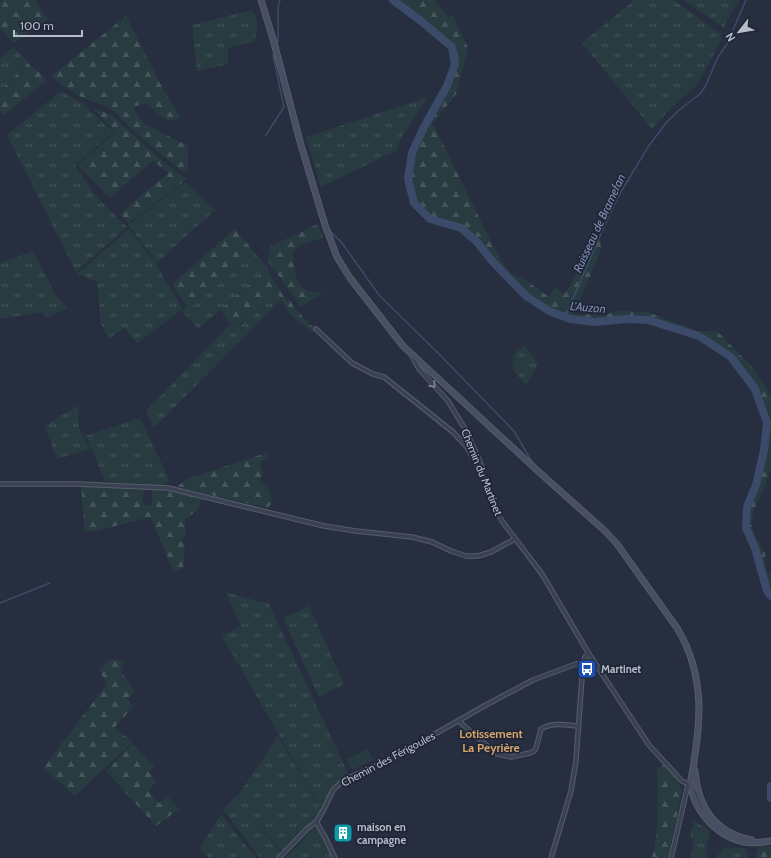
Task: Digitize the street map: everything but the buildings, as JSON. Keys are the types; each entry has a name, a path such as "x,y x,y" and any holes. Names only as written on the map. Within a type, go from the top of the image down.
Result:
{"main road":[{"path":"261,0 312,183 333,247 350,278 395,337 410,354 605,531 617,544 684,639 694,670 698,690 699,708 694,763 691,778 696,802 701,812 717,829 738,841 751,843 771,841"},
{"path":"692,784 696,788 705,809 714,820 726,830 740,837 763,842"}],"street":[{"path":"316,329 352,363 372,374 384,377 454,432 467,447 483,476"},
{"name":"Chemin du Martinet","path":"410,354 419,369 448,401 465,429 482,467 483,476 497,512 515,539 542,574 589,654 649,745 682,781 692,784"},
{"path":"0,484 77,484 168,488 324,526 412,537 432,542 466,556 478,556 491,552 515,539"},
{"path":"551,858 571,791 576,761 583,663 585,657 589,654"},
{"name":"Chemin des Férigoules","path":"279,858 307,828 317,821 333,790 353,775 391,759 533,680 576,664 583,663"},
{"path":"459,720 497,754 510,757 534,751 541,728 545,726 552,724 578,726"},
{"path":"671,858 692,784"},
{"path":"317,821 335,858"}],"green space":[{"path":"3,0 35,0 48,20 14,43 0,28 0,2"},
{"path":"396,0 434,0 449,17 453,16 468,48 456,94 433,124 499,258 511,273 525,280 548,296 556,287 564,295 600,237 601,250 574,314 603,315 619,311 647,312 697,331 717,331 754,369 771,396 771,467 763,491 754,509 751,524 765,553 765,563 768,573 771,571 771,593 768,589 748,527 749,507 759,484 766,449 769,422 757,387 732,356 699,335 648,318 595,320 570,318 549,309 527,294 494,261 478,241 462,227 432,217 416,202 410,179 413,154 423,129 448,85 456,64 454,46"},
{"path":"634,0 674,0 720,34 722,39 697,85 671,108 652,129 582,43"},
{"path":"684,0 740,0 731,12 724,28"},
{"path":"252,10 258,23 255,41 228,48 228,64 197,71 192,25"},
{"path":"126,16 162,87 181,118 168,121 145,103 133,107 143,123 188,146 188,173 179,169 139,136 110,108 83,98 63,86 51,76"},
{"path":"13,47 29,63 0,90 0,58"},
{"path":"29,63 47,80 4,115 0,110 0,91"},
{"path":"61,91 82,103 114,132 75,165 96,196 127,227 76,272 7,135"},
{"path":"428,97 403,135 396,151 321,187 306,137"},
{"path":"92,108 112,115 161,160 187,179 129,223 120,214 169,173 153,161 110,198 77,165 116,132"},
{"path":"185,182 215,210 157,263 128,225"},
{"path":"318,224 323,238 300,245 293,252 297,279 299,283 307,290 323,293 300,307 267,260 271,246"},
{"path":"129,229 156,264 183,309 137,343 124,328 109,338 101,324 97,282 77,274"},
{"path":"235,229 254,252 189,310 172,284"},
{"path":"33,251 55,294 68,308 46,318 42,312 0,319 0,263"},
{"path":"254,252 268,268 198,329 182,311 186,307 189,309"},
{"path":"268,268 271,277 287,300 290,300 295,309 316,330 313,332 291,316 277,291 235,329 220,310"},
{"path":"277,291 281,300 154,428 146,411 230,324 236,329"},
{"path":"524,345 538,363 526,386 512,368 514,359 512,356"},
{"path":"78,406 79,425 90,449 57,459 45,428 50,422"},
{"path":"140,418 169,479 168,483 165,485 135,485 105,481 86,436"},
{"path":"266,453 268,458 260,462 263,474 259,481 270,490 272,503 268,508 188,490 177,486 190,478"},
{"path":"81,486 148,489 142,495 144,505 152,505 152,489 203,497 199,504 199,509 185,519 186,537 182,539 185,550 183,568 174,572 150,517 96,531 85,532"},
{"path":"226,592 261,602 268,602 349,775 335,786 327,798 322,810 222,636 241,626"},
{"path":"309,606 344,684 319,697 283,618"},
{"path":"110,659 124,660 121,672 135,691 128,699 133,707 114,728 133,742 75,796 43,768 107,684 99,670"},
{"path":"278,736 322,811 282,852 258,823 281,853 276,858 260,858 223,810 236,796 237,797"},
{"path":"132,744 154,766 149,772 157,782 148,790 159,803 167,796 179,809 156,826 106,771"},
{"path":"368,749 373,760 352,770 347,759"},
{"path":"664,764 678,780 682,792 668,858 652,858 657,825 657,769"},
{"path":"221,814 256,858 209,858 200,848"},
{"path":"694,821 710,831 707,843 706,858 691,858 693,843 690,834"},
{"path":"315,828 319,830 332,858 285,858"},
{"path":"759,846 771,846 771,858 755,858"},
{"path":"724,847 745,848 749,858 716,858"}],"waterway":[{"path":"278,42 278,7 280,0"},
{"name":"Ruisseau de Bramefan","path":"393,0 452,47 455,64 447,86 423,129 412,153 408,179 414,203 430,219 461,228 477,242 493,262 526,296 549,311 570,319 595,322 627,319 648,320 699,336 731,357 755,389 767,423 764,450 756,485 747,507 746,528 755,548 767,591 771,596"},
{"name":"Ruisseau de Bramefan","path":"566,318 568,310 619,195 648,147 666,123 679,110 700,94 705,87 718,57 727,44 746,0"},
{"path":"266,135 284,107 273,55"},
{"path":"330,231 342,243 379,295 514,431 532,462"},
{"path":"0,603 50,583"},
{"name":"L'Auzon","path":"771,786 771,798"}],"place":[{"name":"Martinet","path":"587,669"},
{"name":"maison en campagne","path":"343,833"}],"district":[{"name":"Lotissement La Peyrière","path":"491,740"}]}
